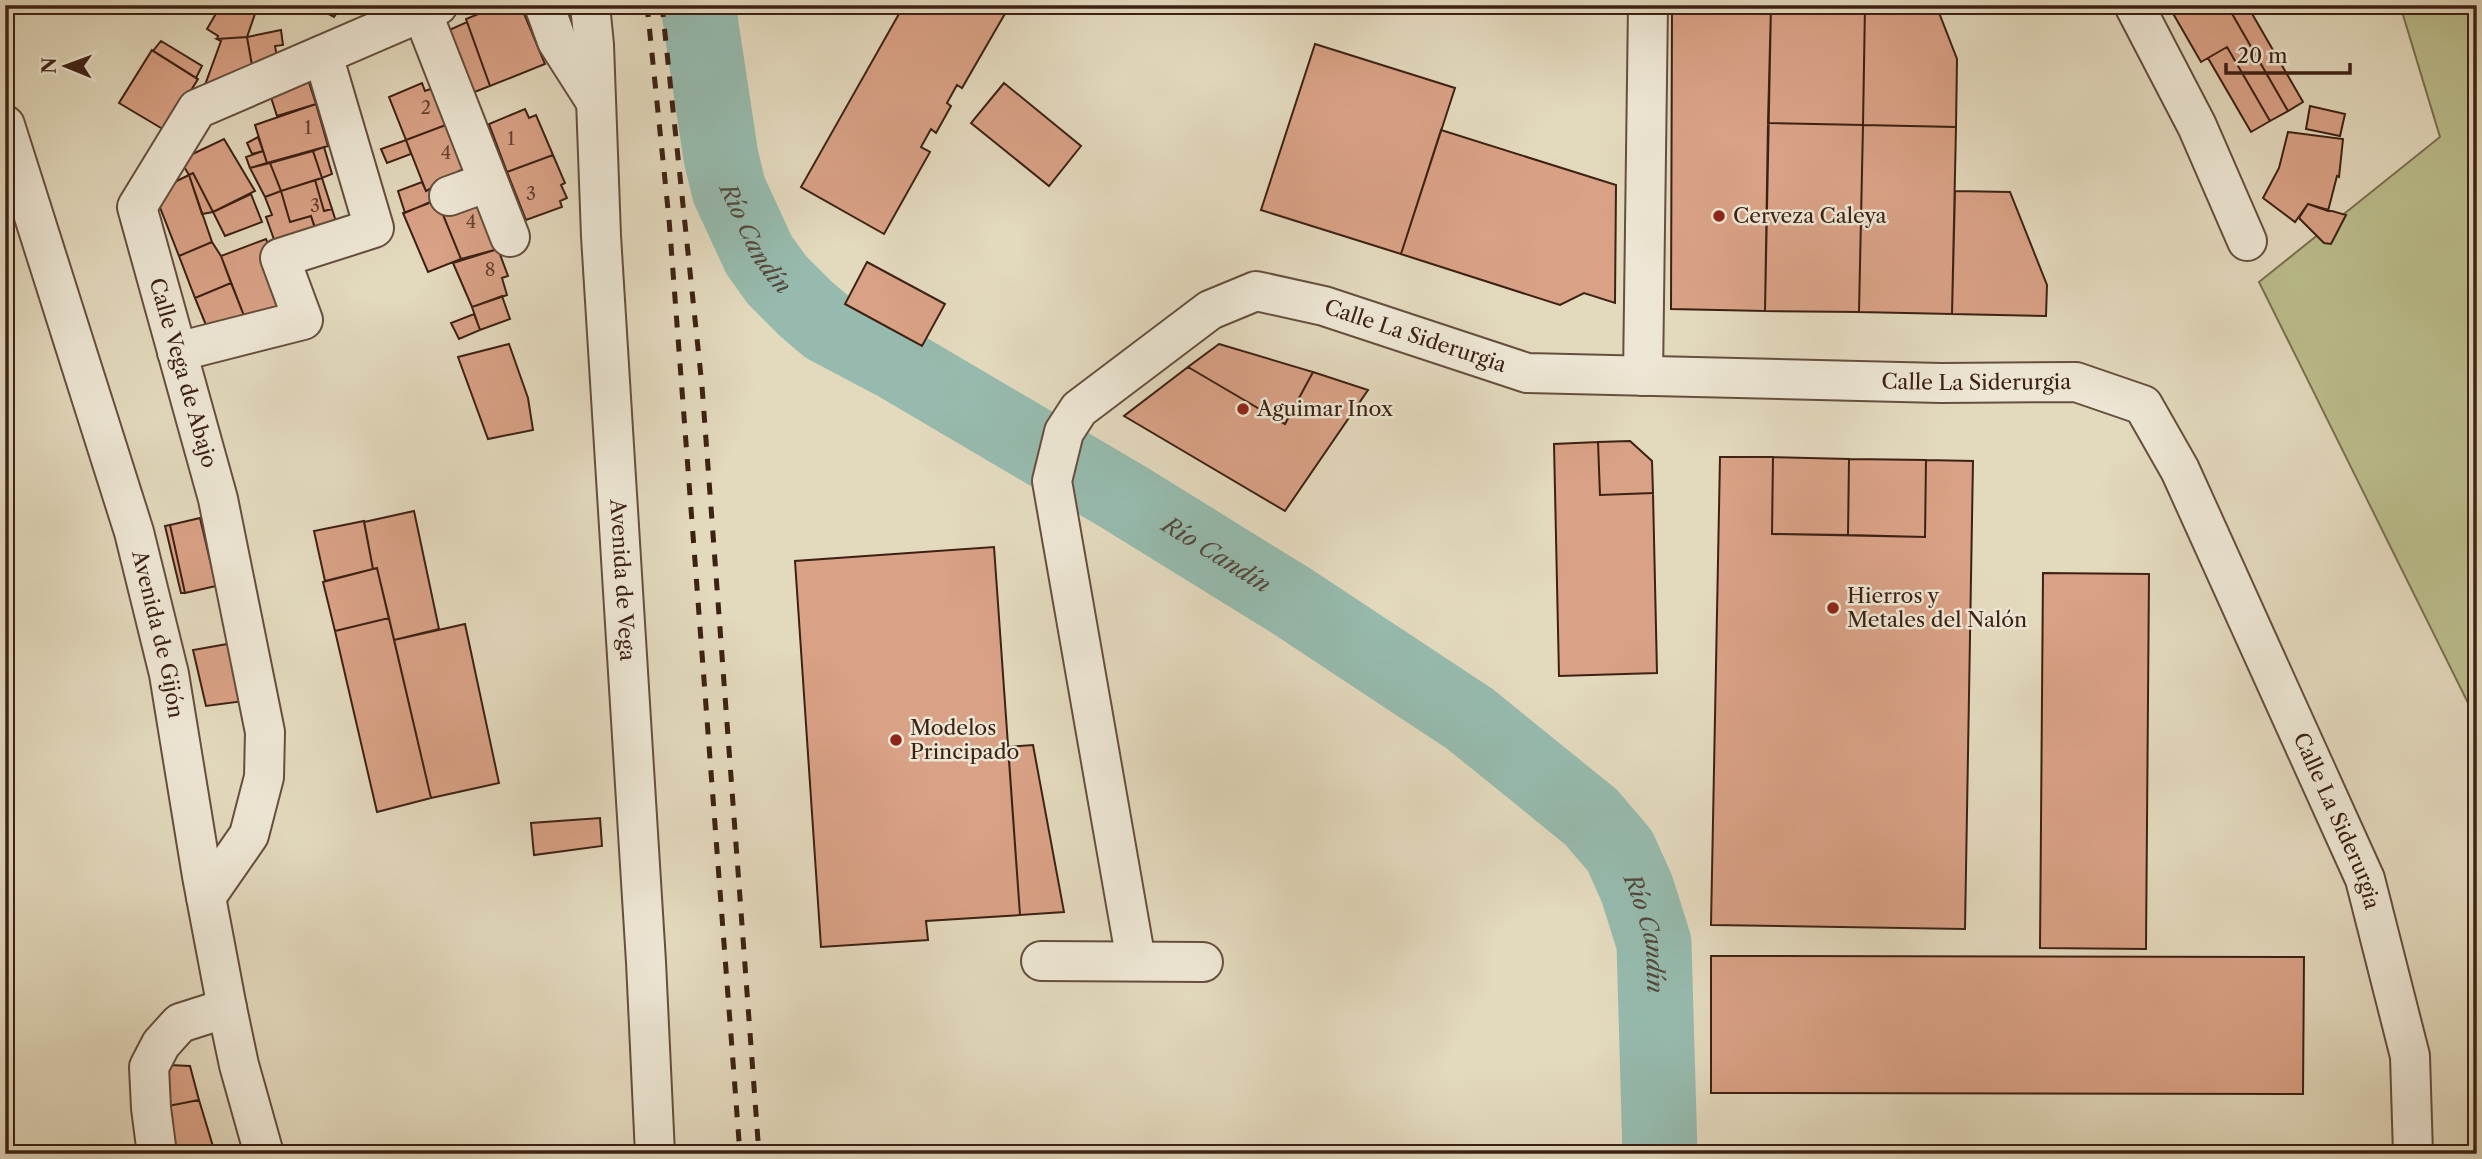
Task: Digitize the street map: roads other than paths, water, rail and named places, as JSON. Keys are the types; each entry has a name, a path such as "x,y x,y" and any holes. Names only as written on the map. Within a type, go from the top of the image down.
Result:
{"street":[{"path":"544,5 558,41 595,101"},
{"name":"Avenida de Vega","path":"590,5 655,1154"},
{"path":"1643,376 1648,5"},
{"path":"2134,5 2197,126 2247,241"},
{"path":"430,9 488,181 510,237"},
{"name":"Calle Vega de Abajo","path":"206,897 249,835 264,777 265,732 218,499 137,207 197,109 430,9"},
{"path":"177,352 303,320 280,257 374,228 323,55"},
{"name":"Avenida de Gijón","path":"5,125 134,532 169,674 227,1009 239,1065 264,1154"},
{"path":"449,195 488,181"},
{"name":"Calle La Siderurgia","path":"1136,961 1052,481 1065,432 1079,409 1210,310 1256,291 1324,306 1527,373 1941,383 2076,382 2143,405 2180,470 2365,880 2410,1056 2413,1154"},
{"path":"1041,961 1203,962"},
{"path":"157,1154 149,1068 161,1044 180,1023 227,1009"}],"waterway":[{"name":"Río Candín","path":"698,5 721,157 729,190 759,255 777,280 806,309 826,326 894,362 1125,498 1293,602 1470,719 1591,817 1620,851 1637,889 1654,943 1660,1154"}],"railway":[{"path":"647,5 669,219 740,1154"},
{"path":"662,5 702,386 759,1154"}],"place":[{"name":"Cerveza Caleya","path":"1719,216"},
{"name":"Aguimar Inox","path":"1243,409"},
{"name":"Hierros y Metales del Nalón","path":"1833,608"},
{"name":"Modelos Principado","path":"896,740"}]}
